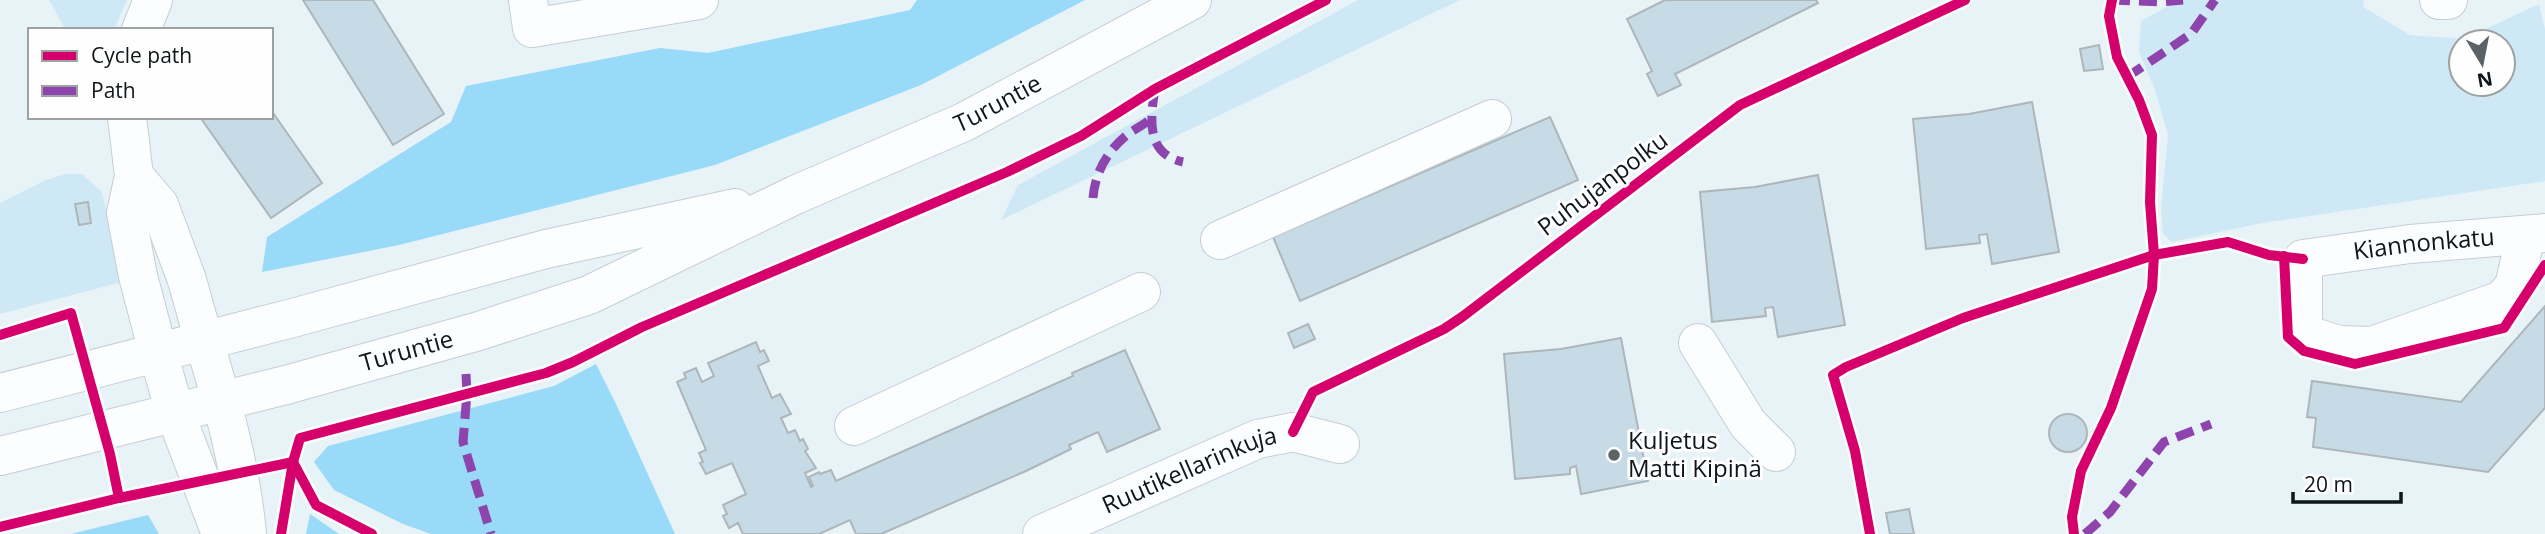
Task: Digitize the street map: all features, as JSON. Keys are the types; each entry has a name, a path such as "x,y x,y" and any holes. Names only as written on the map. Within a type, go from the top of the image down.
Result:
{"main road":[{"path":"142,28 153,0"},
{"path":"528,0 532,28 633,6 699,0"},
{"name":"Turuntie","path":"0,456 222,401 466,334 589,295 796,195 964,122 1192,0"},
{"path":"2439,0 2448,0"},
{"path":"127,119 134,176 126,213 136,268 175,413 221,534"},
{"path":"1220,240 1492,119"},
{"path":"134,176 159,205 187,280 222,401 239,474 247,534"},
{"name":"Turuntie","path":"0,393 546,249 796,195"},
{"name":"Kiannonkatu","path":"2535,234 2514,286 2502,300 2372,346 2339,345 2307,335 2303,327 2303,259 2410,244 2535,234"},
{"path":"854,426 1141,292"},
{"path":"1698,342 1748,424 1776,452"},
{"name":"Ruutikellarinkuja","path":"1042,534 1258,439 1293,432 1340,444"}],"shaded area":[{"path":"49,0 127,0 115,28 65,28"},
{"path":"917,0 1085,0 921,85 715,165 399,245 262,272 267,237 451,122 466,86 660,48 708,53 910,10"},
{"path":"1358,0 1460,0 1001,220 1018,185"},
{"path":"2179,0 2364,0 2363,7 2410,35 2447,38 2447,98 2517,98 2517,28 2488,28 2539,4 2545,29 2545,181 2262,223 2172,242 2163,234 2161,208 2168,135 2155,90 2139,52 2141,21"},
{"path":"64,174 82,174 102,192 122,282 0,314 0,203"},
{"path":"596,364 675,534 431,534 403,524 334,490 314,462 328,446 554,386"},
{"path":"310,514 339,534 306,534"},
{"path":"148,515 159,534 71,534"}],"building":[{"path":"303,0 373,0 444,114 393,145"},
{"path":"1665,0 1816,0 1818,3 1675,74 1681,85 1658,96 1647,74 1652,71 1627,19"},
{"path":"2099,45 2103,69 2084,71 2080,49"},
{"path":"2032,102 2059,252 1992,264 1987,234 1979,235 1980,243 1926,249 1913,119 1969,114"},
{"path":"273,113 322,183 271,218 201,119 273,119"},
{"path":"1550,117 1578,180 1300,301 1273,237"},
{"path":"1818,175 1845,325 1778,337 1773,307 1765,308 1766,316 1712,322 1700,192 1755,187"},
{"path":"88,202 91,223 79,225 75,204"},
{"path":"2545,306 2545,408 2488,472 2313,447 2316,418 2307,417 2312,381 2461,402"},
{"path":"1308,324 1315,339 1294,348 1288,333"},
{"path":"1621,338 1648,481 1581,494 1576,466 1570,468 1570,474 1515,479 1504,354 1561,349"},
{"path":"756,342 760,352 764,350 769,361 758,366 772,398 780,394 791,414 781,418 788,433 795,430 800,441 803,439 808,449 805,451 816,468 805,473 811,487 813,486 809,477 819,472 820,474 831,470 836,481 1073,376 1072,373 1125,350 1160,429 1107,452 1098,432 1069,445 1071,449 1026,471 881,534 856,534 850,520 819,534 743,534 738,523 729,528 723,516 727,514 723,505 746,494 732,463 706,474 700,463 703,462 699,453 706,450 677,382 686,378 684,373 696,368 702,382 714,376 708,363"},
{"path":"2068,414 2081,420 2087,433 2081,446 2068,452 2055,446 2049,433 2055,420"},
{"path":"1909,509 1914,534 1890,534 1886,513"}],"marked path":[{"path":"2112,0 2183,0"},
{"path":"2127,77 2191,34 2215,0"},
{"path":"1155,89 1153,134 1162,151 1183,162"},
{"path":"1093,198 1099,171 1108,155 1120,141 1150,119"},
{"path":"466,374 463,442 491,534"},
{"path":"2085,534 2110,512 2164,442 2211,424"}],"cycle path":[{"path":"281,534 293,462 300,438 546,373 573,362 642,327 1007,172 1081,136 1155,89 1326,0"},
{"name":"Puhujanpolku","path":"1293,432 1313,392 1444,329 1462,317 1740,105 1965,0"},
{"path":"2074,534 2072,517 2081,471 2111,408 2152,289 2152,135 2139,100 2117,57 2109,16 2112,0"},
{"path":"1870,534 1855,451 1833,375 1846,367 1963,318 2154,255 2228,242 2269,255 2303,259"},
{"path":"2284,256 2288,337 2304,351 2355,364 2504,328 2545,265"},
{"path":"0,335 71,313 110,454 119,498"},
{"path":"293,462 316,505 372,534"},
{"path":"0,527 119,498 293,462"}],"place":[{"name":"Kuljetus Matti Kipinä","path":"1614,455"}]}
